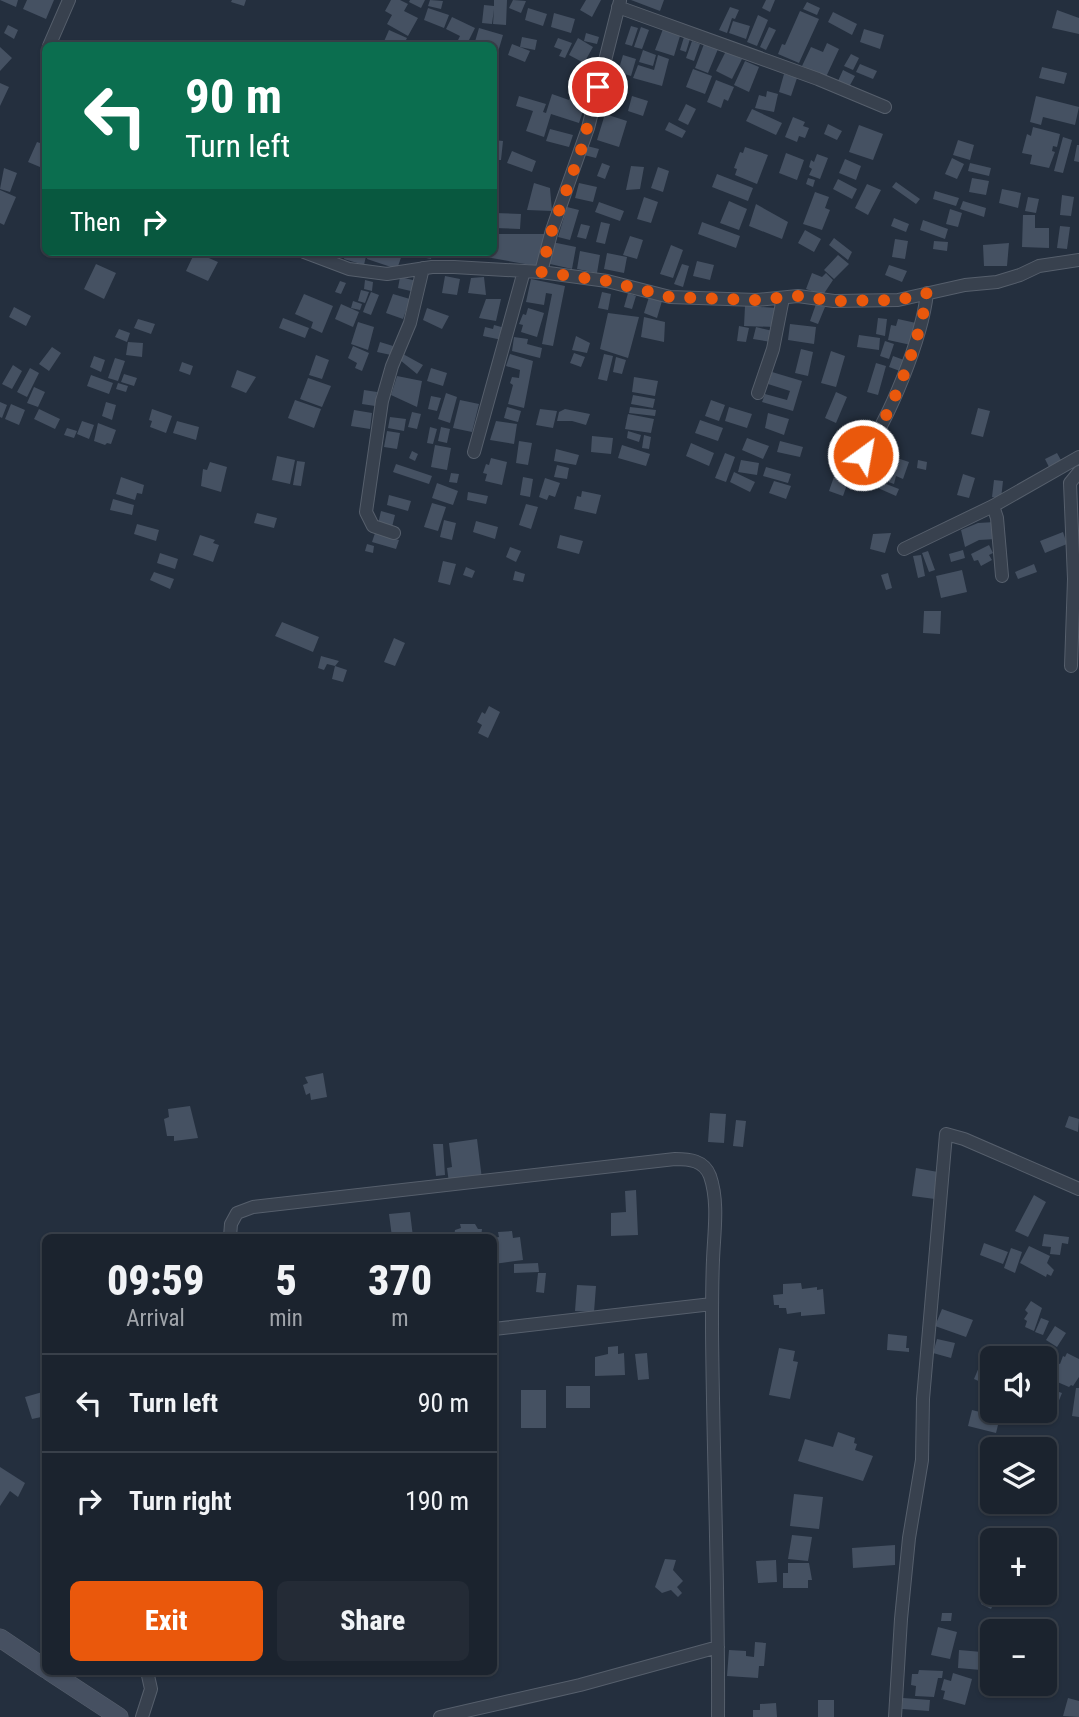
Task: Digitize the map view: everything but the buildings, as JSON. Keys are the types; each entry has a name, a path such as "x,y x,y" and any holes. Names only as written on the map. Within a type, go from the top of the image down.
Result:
{"street":[{"path":"51,42 69,0"},
{"path":"541,272 552,230 588,128 619,4 818,79 884,107"},
{"path":"315,256 349,269 387,274 423,268 454,267 541,272 607,281 670,297 757,300 798,296 834,301 898,300 965,285 997,282 1039,266 1079,260"},
{"path":"394,534 373,526 366,512 382,401 392,366 410,323 423,268"},
{"path":"474,452 524,271"},
{"path":"863,455 877,435 899,384 925,311 927,293"},
{"path":"758,393 773,349 783,298"},
{"path":"904,549 993,506 1079,457"},
{"path":"1071,666 1077,579 1070,483 1079,472"},
{"path":"1049,474 1062,477 1070,483"},
{"path":"993,506 997,518 1002,576"},
{"path":"895,1717 909,1538 922,1460 923,1399 946,1134 964,1139 1079,1189"},
{"path":"230,1234 231,1224 237,1213 253,1207 675,1159 692,1159 704,1166 709,1174 715,1204 712,1437 718,1717"},
{"path":"497,1329 712,1304"},
{"path":"0,1638 42,1667"},
{"path":"440,1717 580,1685 718,1647"},
{"path":"55,1675 119,1717"},
{"path":"142,1717 151,1689 148,1675"}],"route":[{"path":"598,87 588,128 552,230 541,272 607,281 670,297 757,300 798,296 834,301 898,300 927,293 925,311 899,384 877,435 863,455"}]}
